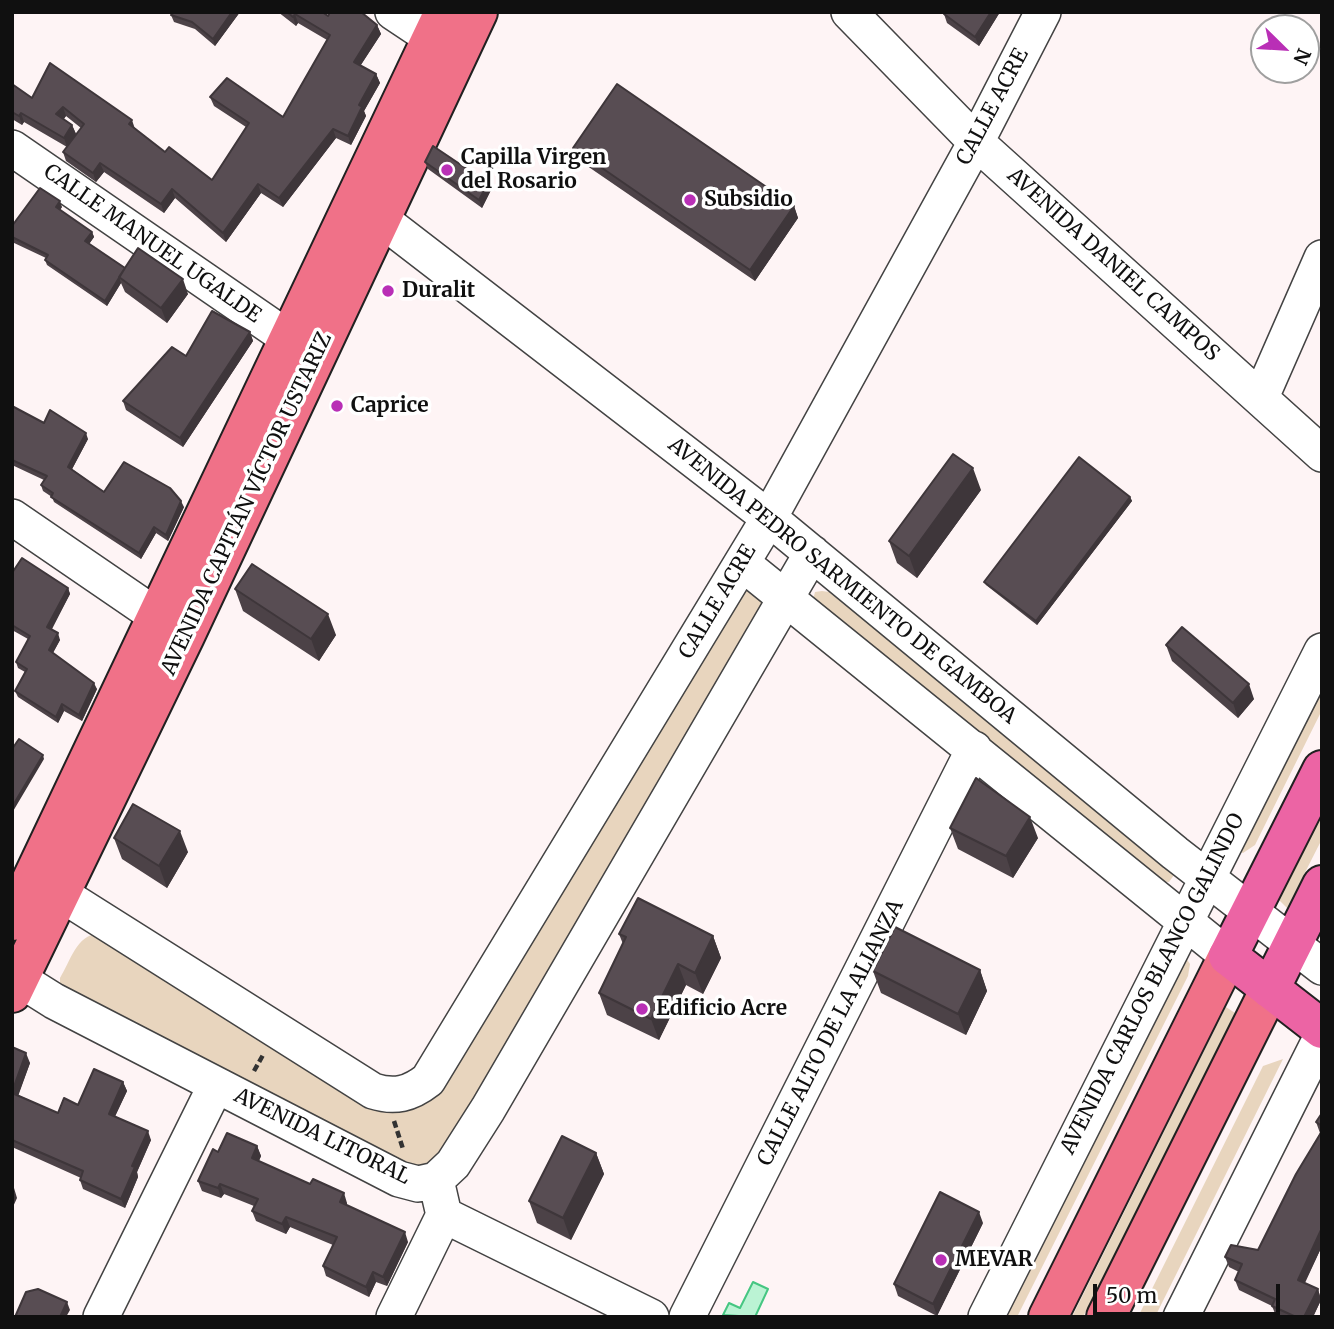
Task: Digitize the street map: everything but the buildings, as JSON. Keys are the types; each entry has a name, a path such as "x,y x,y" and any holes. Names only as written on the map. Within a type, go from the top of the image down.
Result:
{"highway":[{"path":"1322,770 1228,956 1322,1029"},
{"path":"1270,989 1307,956 1322,885"}],"main road":[{"name":"AVENIDA CAPITÁN VÍCTOR USTARIZ","path":"172,626 291,340 368,213 478,12"},
{"name":"AVENIDA CAPITÁN VÍCTOR USTARIZ","path":"12,920 172,626 368,213 438,25"},
{"name":"AVENIDA CAPITÁN VÍCTOR USTARIZ","path":"14,982 35,878"},
{"path":"1048,1317 1228,956"},
{"path":"1106,1317 1270,989"}],"street":[{"path":"393,12 438,25"},
{"name":"AVENIDA DANIEL CAMPOS","path":"849,12 975,142 1322,454"},
{"name":"CALLE ACRE","path":"396,1104 428,1080 769,517 975,142 1042,12"},
{"name":"CALLE MANUEL UGALDE","path":"12,148 291,340"},
{"name":"AVENIDA PEDRO SARMIENTO DE GAMBOA","path":"368,213 769,517 1206,878 1307,956"},
{"path":"1261,397 1322,258"},
{"path":"12,517 172,626"},
{"path":"436,1180 453,1164 488,1109 812,553"},
{"path":"741,563 1228,956"},
{"name":"AVENIDA CARLOS BLANCO GALINDO","path":"986,1317 1322,652"},
{"name":"CALLE ALTO DE LA ALIANZA","path":"687,1317 974,749"},
{"path":"35,878 396,1104"},
{"name":"AVENIDA LITORAL","path":"14,982 399,1179 418,1184 436,1180 444,1215"},
{"path":"1181,1317 1322,1036"},
{"path":"101,1317 216,1085"},
{"path":"394,1317 444,1215 652,1317"}],"path":[{"path":"251,1078 269,1045"},
{"path":"396,1104 404,1152"}],"shaded area":[{"path":"750,589 764,602 452,1144 433,1162 408,1168 60,985 60,978 79,944 91,935 98,934 397,1109 745,590"},
{"path":"815,592 829,592 1168,863 1174,875 1169,882 1162,882 813,600"},
{"path":"1322,684 1322,710 1255,845 1243,853 1239,851"},
{"path":"1322,815 1322,839 1287,908 1279,900"},
{"path":"1186,958 1190,964 1188,976 1017,1317 1006,1317"},
{"path":"1226,1007 1235,1013 1083,1317 1072,1317"},
{"path":"1283,1059 1155,1317 1138,1317 1263,1066"},
{"path":"753,1282 768,1289 755,1317 723,1315 729,1303 740,1308"}],"place":[{"name":"Capilla Virgen del Rosario","path":"447,170"},
{"name":"Subsidio","path":"690,200"},
{"name":"Duralit","path":"388,291"},
{"name":"Caprice","path":"337,406"},
{"name":"Edificio Acre","path":"642,1009"},
{"name":"MEVAR","path":"941,1260"}]}
